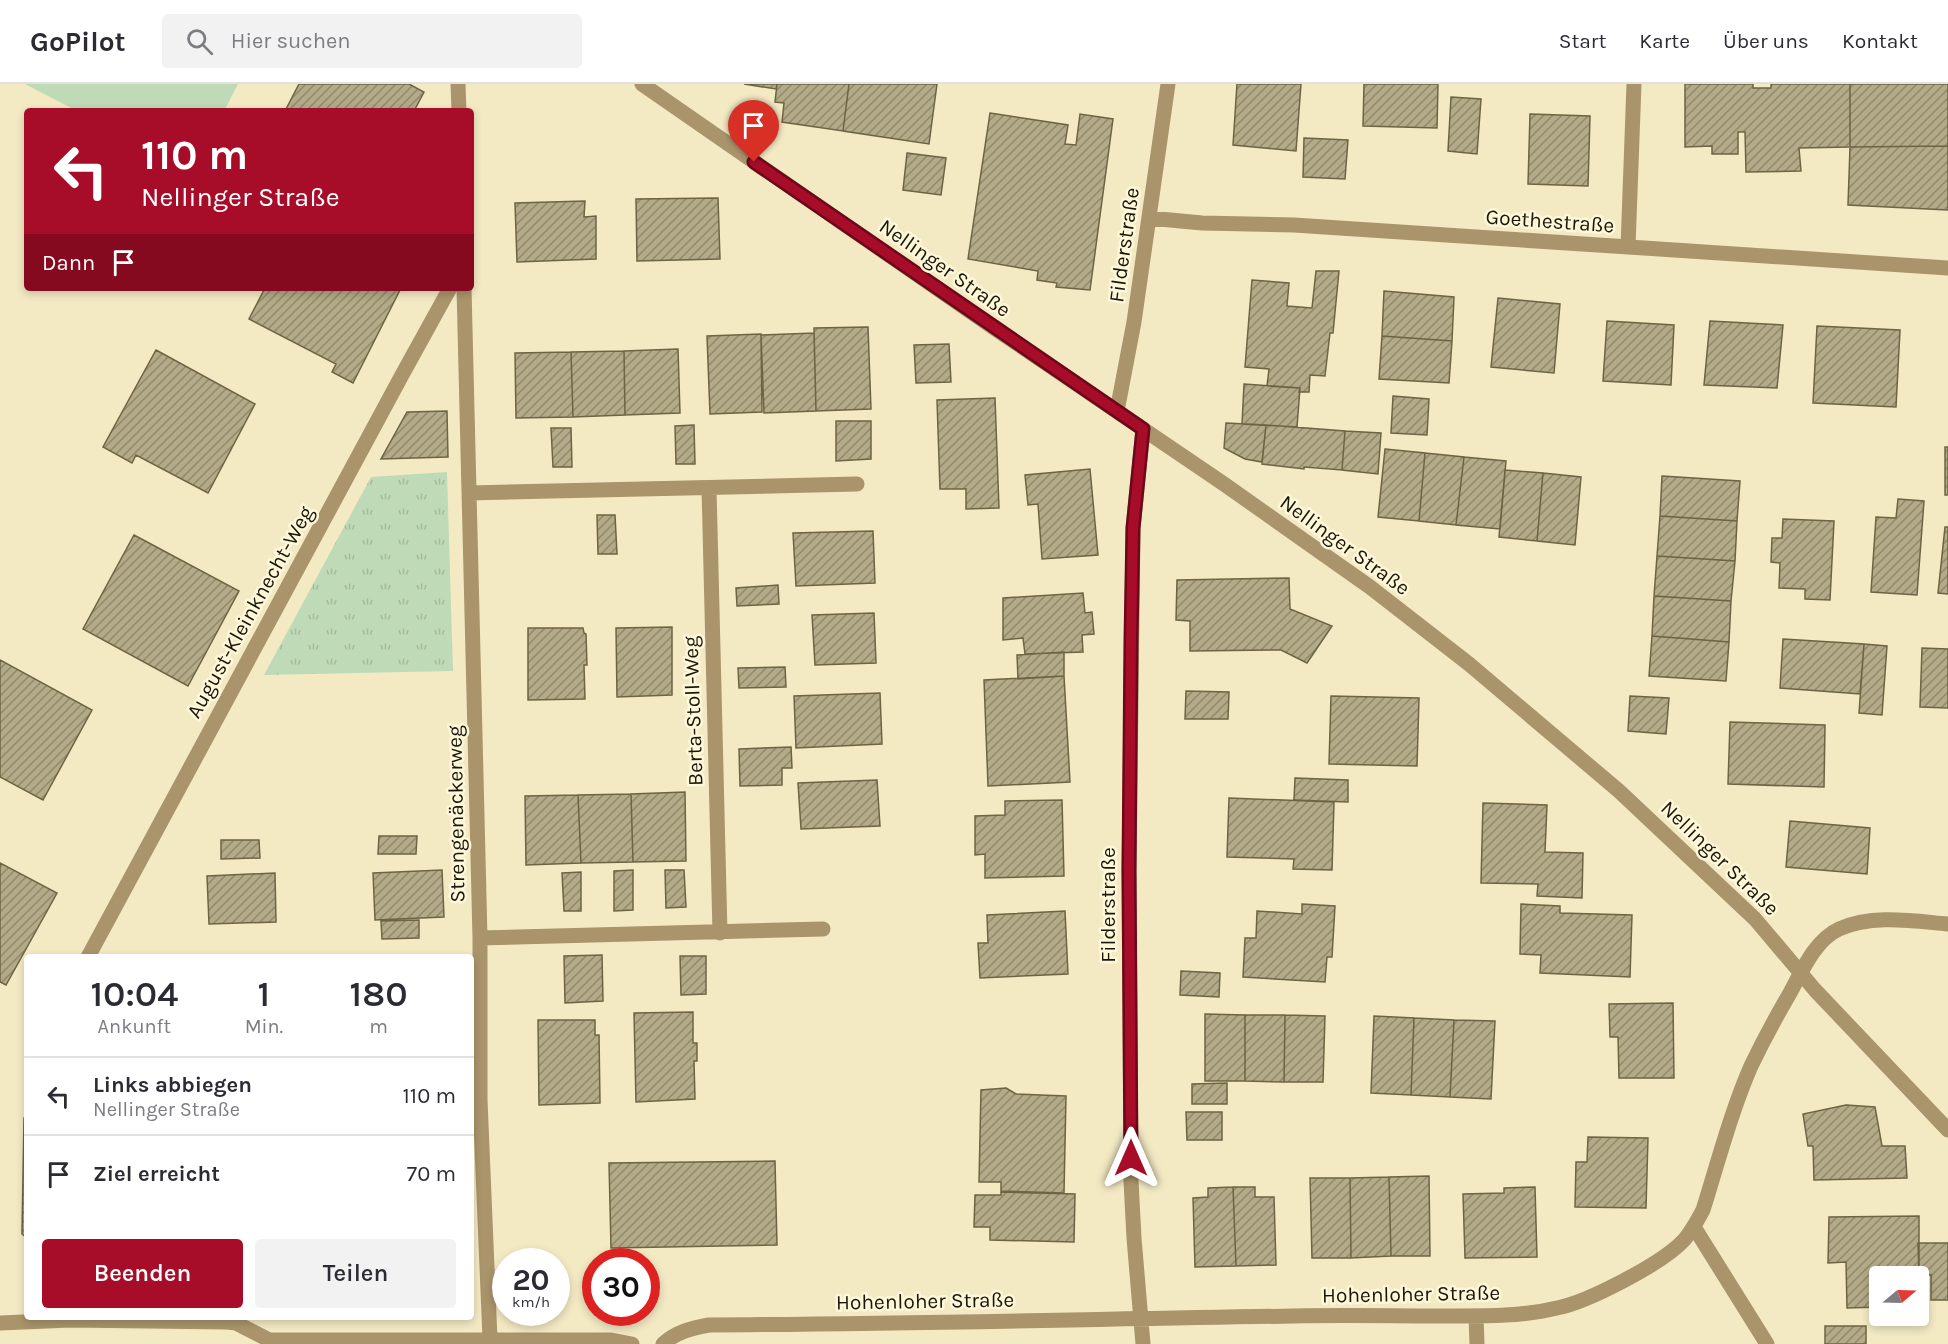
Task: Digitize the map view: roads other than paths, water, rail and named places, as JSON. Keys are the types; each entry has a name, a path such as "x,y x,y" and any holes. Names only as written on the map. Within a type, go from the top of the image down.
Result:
{"street":[{"path":"458,84 459,108"},
{"name":"Nellinger Straße","path":"642,84 969,311 1224,484 1370,587 1478,671 1636,807 1755,919 1815,990 1948,1130"},
{"name":"Filderstraße","path":"1117,411 1134,322 1168,84"},
{"path":"1628,247 1634,84"},
{"name":"Goethestraße","path":"1149,218 1202,223 1294,225 1948,268"},
{"name":"August-Kleinknecht-Weg","path":"90,954 448,291"},
{"name":"Strengenäckerweg","path":"464,291 480,938 480,1100 490,1339"},
{"name":"Filderstraße","path":"1143,429 1133,528 1129,871 1131,1181 1143,1344"},
{"path":"470,493 856,484"},
{"name":"Berta-Stoll-Weg","path":"709,488 720,933"},
{"name":"Hohenloher Straße","path":"663,1344 685,1330 709,1325 1299,1316 1476,1316 1536,1312 1574,1304 1665,1255 1682,1242 1694,1227 1703,1210 1748,1075 1761,1046 1801,973 1821,942 1829,935 1848,926 1872,922 1898,920 1948,924"},
{"path":"480,938 823,929"},
{"path":"1694,1227 1767,1344"},
{"path":"1476,1316 1477,1344"},
{"path":"0,1323 70,1320 226,1322 236,1323 269,1342 490,1339 611,1340 632,1344"}]}
